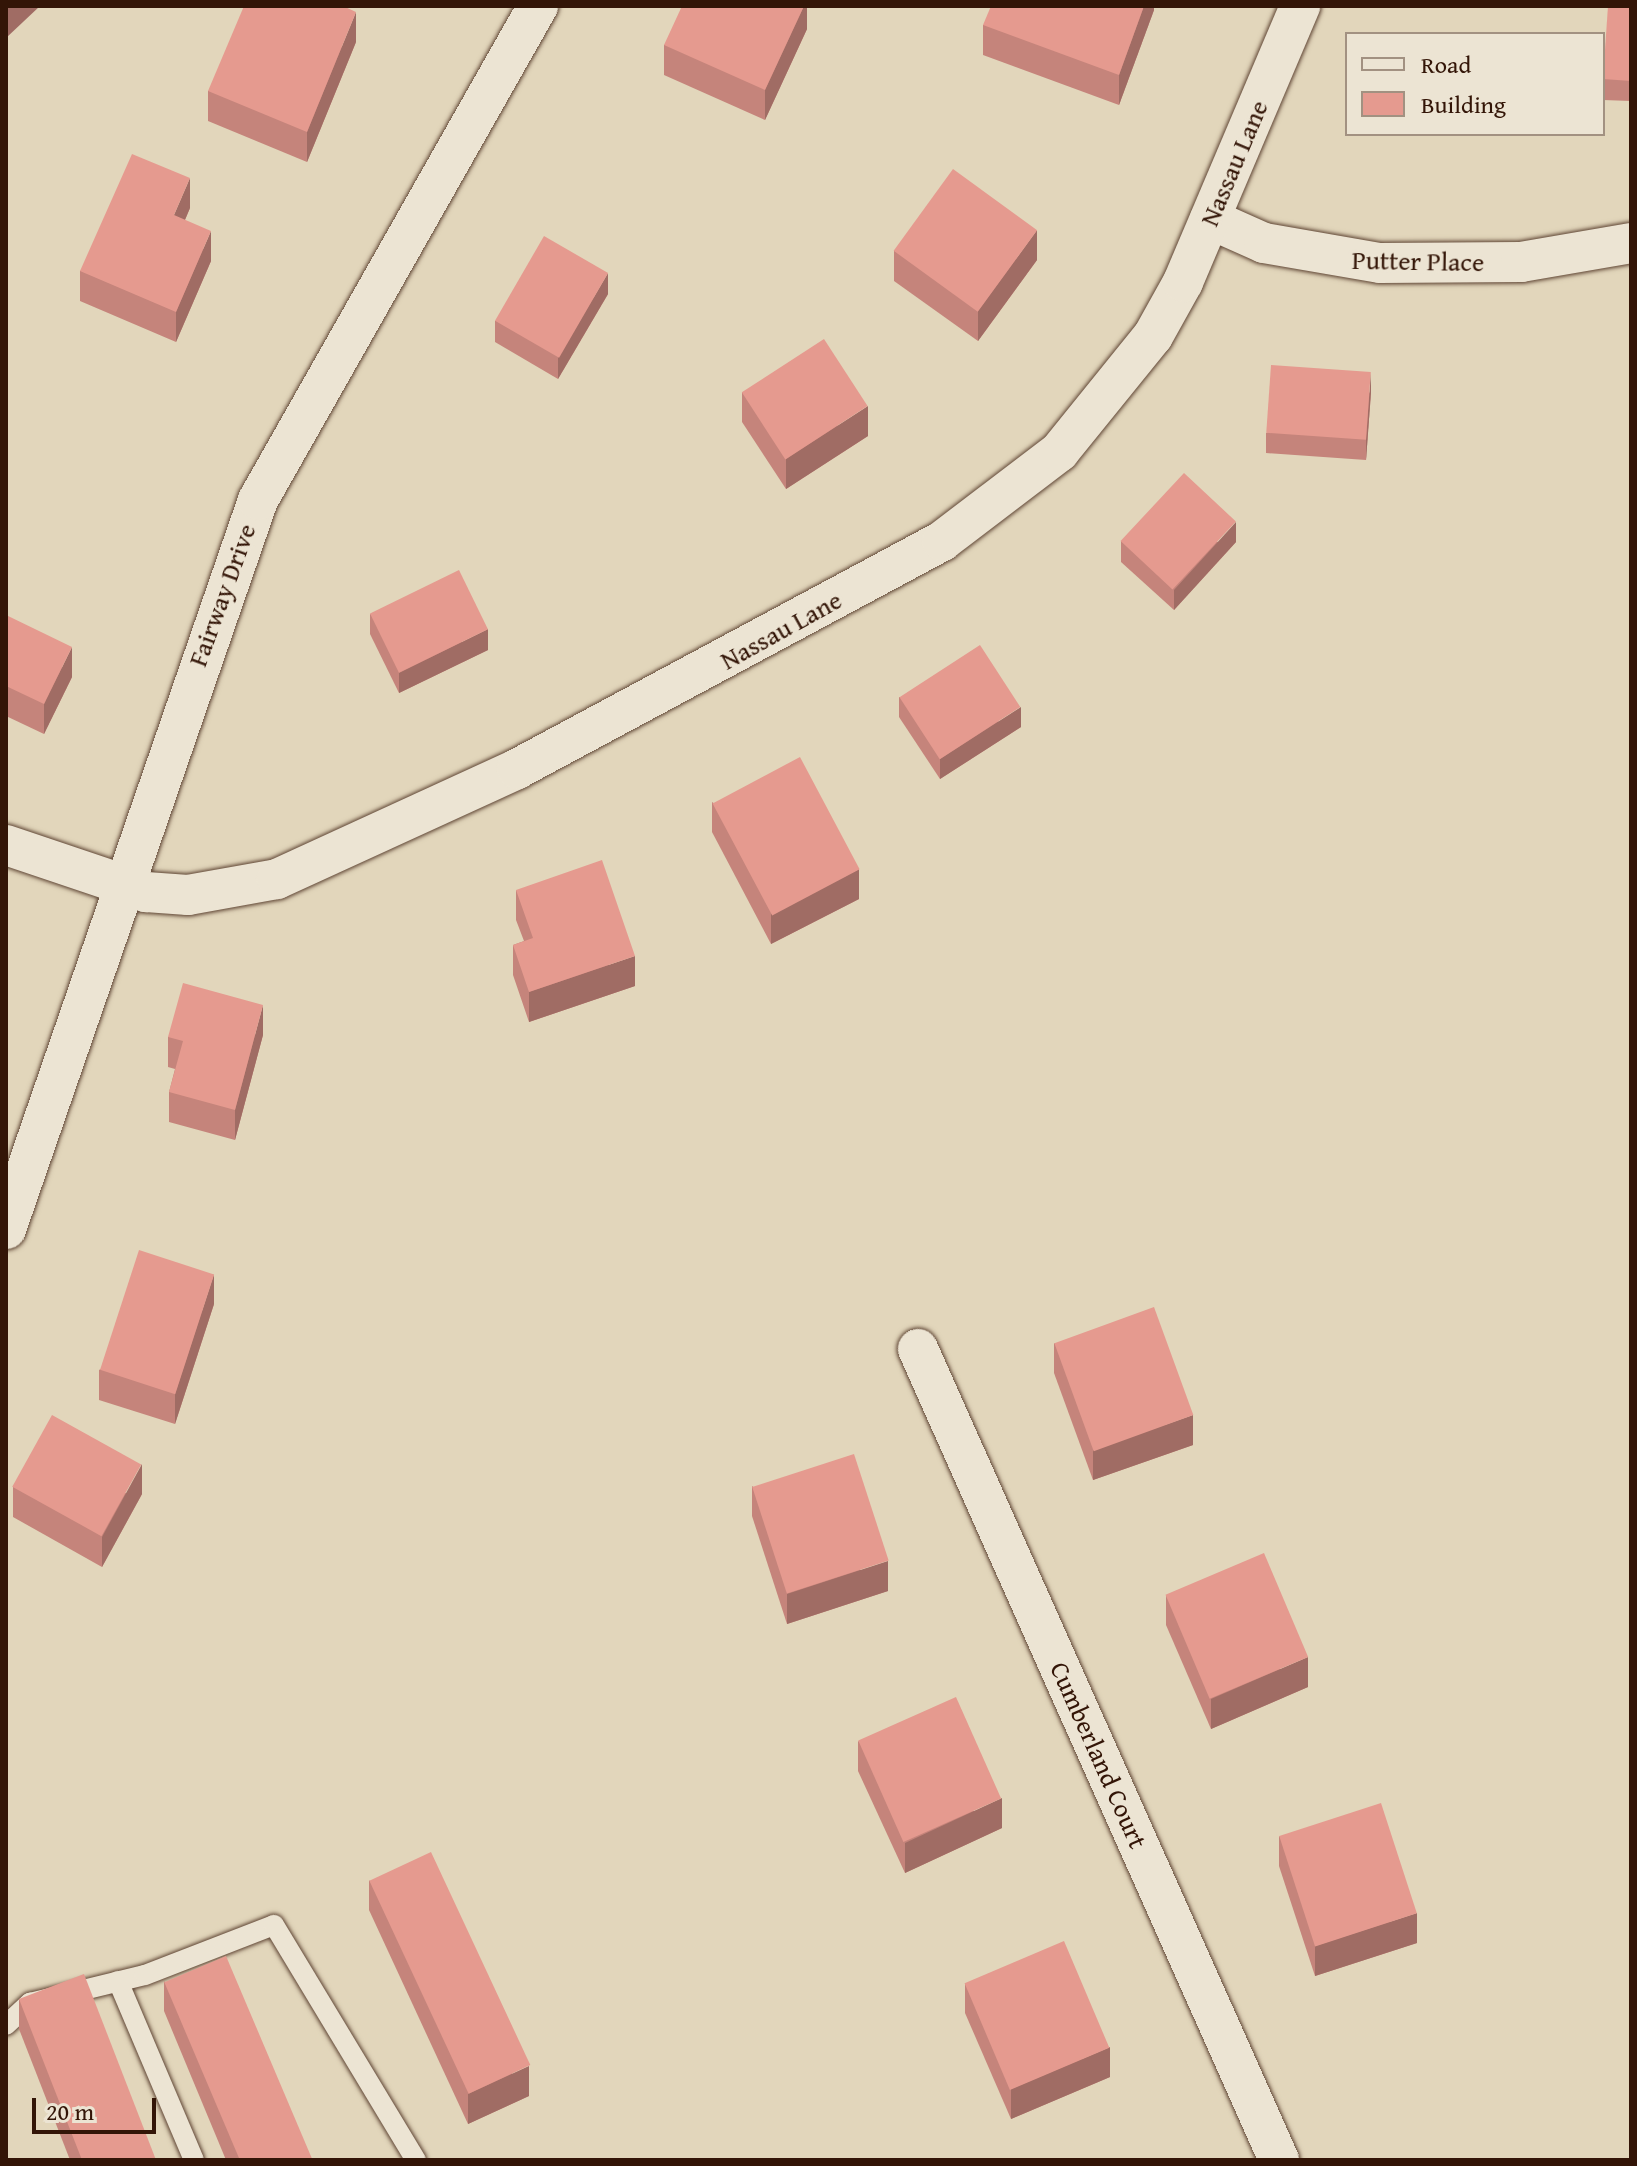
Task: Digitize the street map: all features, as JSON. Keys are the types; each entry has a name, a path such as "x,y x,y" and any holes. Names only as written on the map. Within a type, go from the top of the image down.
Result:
{"street":[{"name":"Nassau Lane","path":"6,845 120,886 188,895 311,866 517,769 942,541 1007,498 1109,399 1153,336 1210,219 1300,6"},
{"name":"Fairway Drive","path":"6,1229 120,886 258,500 534,7"},
{"name":"Putter Place","path":"1210,219 1264,243 1380,263 1521,262 1631,243"},
{"name":"Cumberland Court","path":"918,1349 1279,2160"}],"lane":[{"path":"6,2025 30,2003 118,1981 274,1925 416,2160"},
{"path":"118,1981 194,2160"}],"building":[{"path":"244,6 343,6 356,12 307,132 208,91"},
{"path":"682,6 804,6 765,90 664,45"},
{"path":"991,6 1144,6 1119,75 983,25"},
{"path":"1608,6 1631,6 1631,81 1605,79"},
{"path":"132,154 190,178 174,215 211,231 176,312 80,271"},
{"path":"953,169 1037,230 978,312 894,251"},
{"path":"544,236 608,273 559,358 495,321"},
{"path":"824,339 868,406 785,459 742,392"},
{"path":"1271,365 1371,372 1366,440 1266,433"},
{"path":"1184,473 1236,521 1173,589 1121,541"},
{"path":"459,570 488,629 399,673 370,613"},
{"path":"6,615 72,647 44,704 6,686"},
{"path":"980,645 1020,707 940,759 899,697"},
{"path":"800,757 860,869 772,916 713,803"},
{"path":"602,860 635,956 529,992 513,945 533,938 516,890"},
{"path":"183,983 263,1005 235,1110 169,1092 183,1041 168,1037"},
{"path":"139,1250 214,1274 175,1394 100,1370"},
{"path":"1154,1307 1193,1415 1094,1451 1054,1343"},
{"path":"52,1415 141,1464 101,1536 12,1487"},
{"path":"854,1454 889,1561 787,1594 752,1487"},
{"path":"1264,1553 1308,1657 1210,1699 1166,1595"},
{"path":"956,1697 1001,1798 903,1842 858,1741"},
{"path":"1381,1803 1417,1913 1315,1946 1279,1836"},
{"path":"431,1852 530,2065 469,2094 369,1881"},
{"path":"1064,1941 1109,2048 1010,2090 965,1983"},
{"path":"226,1956 312,2159 240,2160 164,1982"},
{"path":"84,1974 156,2160 82,2160 19,1999"}]}
